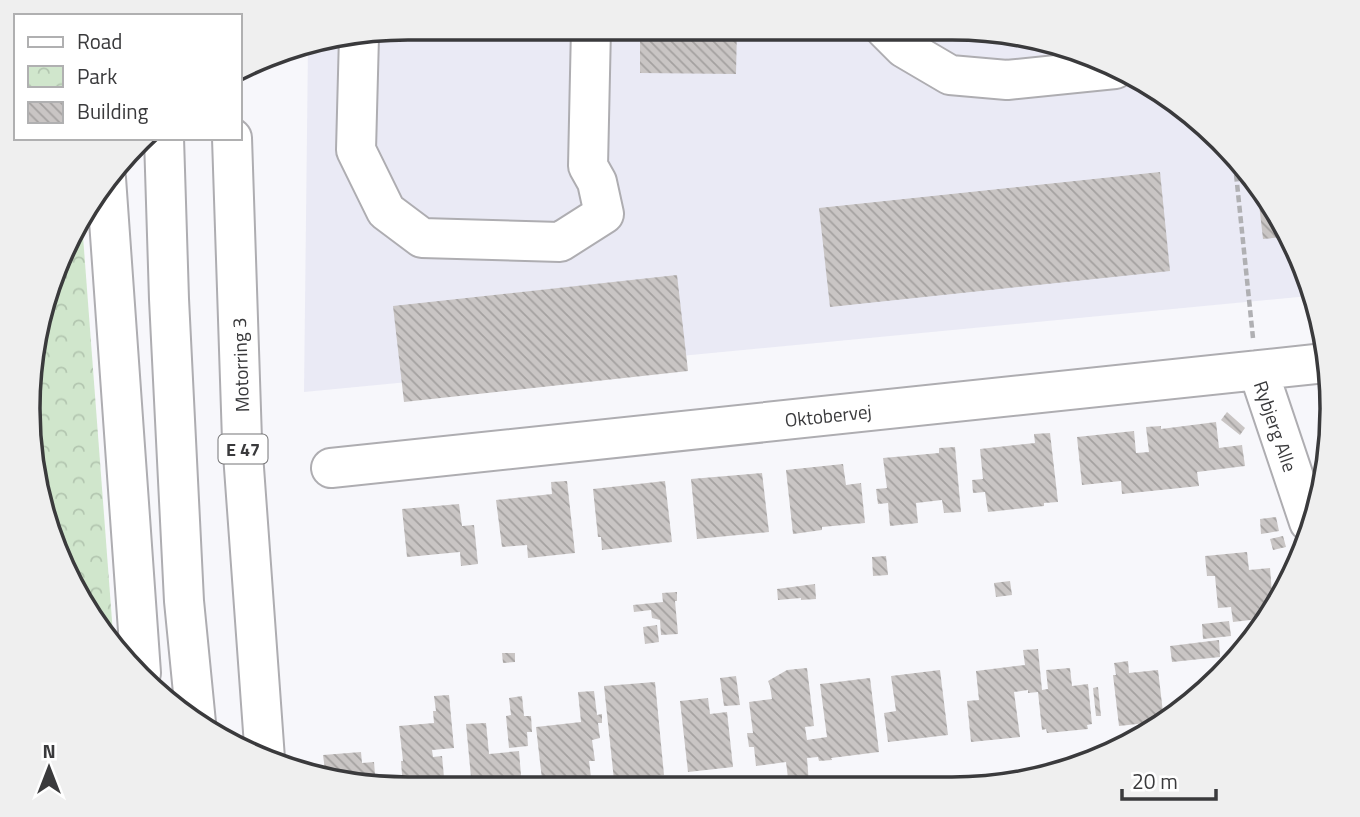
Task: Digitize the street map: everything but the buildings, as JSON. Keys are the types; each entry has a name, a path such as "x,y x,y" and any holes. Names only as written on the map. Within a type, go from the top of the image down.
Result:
{"main road":[{"path":"359,43 356,150 386,211 422,238 560,242 604,214 597,182 588,166 591,40"},
{"path":"897,40 950,75 1007,80 1092,68"},
{"path":"164,140 184,601 194,708"},
{"name":"Motorring 3","path":"232,140 242,440 264,747"},
{"path":"107,196 140,660"},
{"name":"Oktobervej","path":"331,468 1317,364"},
{"name":"Rybjerg Alle","path":"1258,370 1305,512"}],"path":[{"path":"1236,175 1258,370"}],"shaded area":[{"path":"408,40 951,40 1000,43 1047,53 1092,68 1136,90 1176,116 1212,148 1258,204 1282,246 1302,297 304,392 308,55 360,43"}],"green space":[{"path":"83,237 113,628 90,593 68,549 47,480 41,433 41,384 47,337 60,290"}]}
